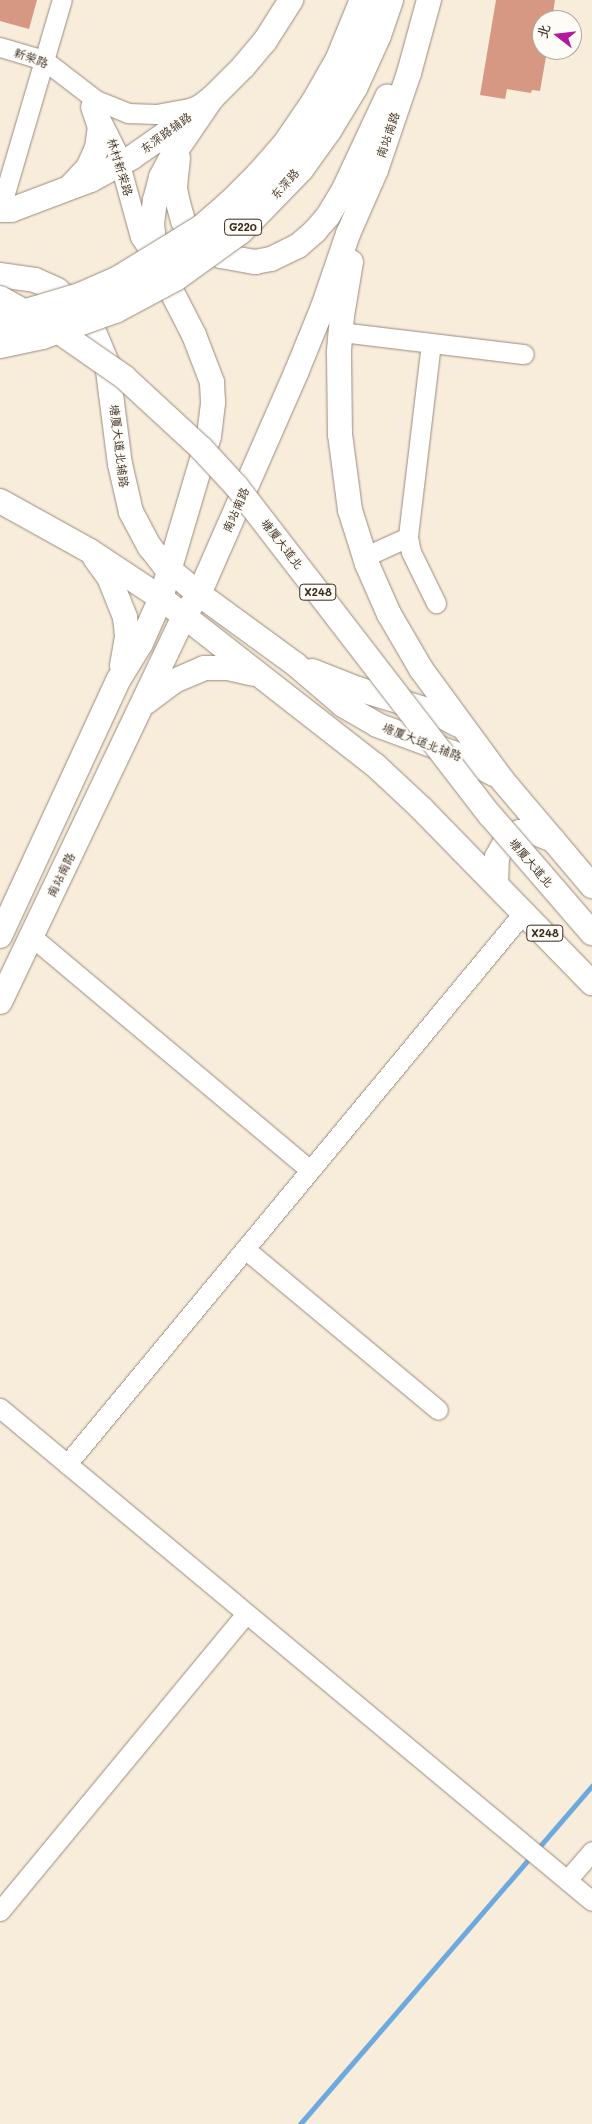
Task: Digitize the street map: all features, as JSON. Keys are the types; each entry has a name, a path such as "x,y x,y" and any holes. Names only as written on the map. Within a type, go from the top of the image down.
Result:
{"highway":[{"name":"东深路","path":"0,320 80,297 119,280 202,229 231,204 260,176 288,144 315,103 339,61 364,0"},
{"name":"东深路","path":"0,344 42,335 115,309 175,277 240,230 300,168 328,129 354,86 377,35 389,0"}],"main road":[{"name":"东深路辅路","path":"0,210 11,210 91,180 149,146 212,98 243,67 265,41 292,0"},
{"path":"184,137 176,169 175,188 183,221 203,246 221,256 255,262 271,259 298,246 315,232 328,216 344,189 393,85 428,0"},
{"name":"南站南路","path":"0,1002 184,616 199,594 296,373 323,307 348,234 376,170 409,73 428,0"},
{"path":"0,936 119,679 140,643 161,598 171,570 209,436 214,402 212,382 202,351 156,261 152,224 155,200 162,177 184,137 212,98"},
{"path":"63,190 74,183 88,168 97,150 100,127 89,99"},
{"path":"376,170 346,287 341,332 339,391 344,477 350,510 364,557 404,642 462,727"},
{"path":"0,258 35,280"},
{"name":"塘厦大道北辅路","path":"0,275 35,280 57,290 76,306 90,322 107,363 120,464 131,512 150,547 171,570 199,594 295,664 328,694 357,714 397,734 475,763 503,781"},
{"name":"塘厦大道北","path":"0,298 52,327 124,377 207,454 237,487 490,815 592,934"},
{"name":"X248","path":"0,501 90,551 161,598 375,765 421,808 592,983"},
{"path":"90,551 109,577 125,617 127,637 119,679"},
{"name":"塘厦大道北辅路","path":"295,664 358,689 431,711 462,727 503,781 592,886"},
{"path":"140,709 162,688 189,673 204,668 234,669 266,679"},
{"path":"496,884 497,857 508,837 520,832 530,831 552,840"}],"street":[{"path":"0,210 62,0"},
{"name":"新荣路","path":"0,47 44,60 61,71 89,99"},
{"path":"89,99 112,108 139,114 156,114 190,108 212,98"},
{"name":"林村新荣路","path":"89,99 110,134 140,237 156,261"},
{"path":"341,332 524,354"},
{"path":"432,343 408,538 411,552 436,603"},
{"path":"364,557 408,538"},
{"path":"66,1464 524,912"},
{"path":"31,936 310,1170"},
{"path":"245,1249 438,1410"},
{"path":"0,1408 592,1902"},
{"path":"0,1910 246,1614"},
{"path":"567,1880 592,1851"}],"building":[{"path":"0,0 37,0 29,29 0,21"},
{"path":"496,0 555,0 554,10 532,10 532,60 545,60 540,91 532,90 531,93 507,89 505,99 480,95"}],"waterway":[{"path":"300,2124 592,1786"}]}
